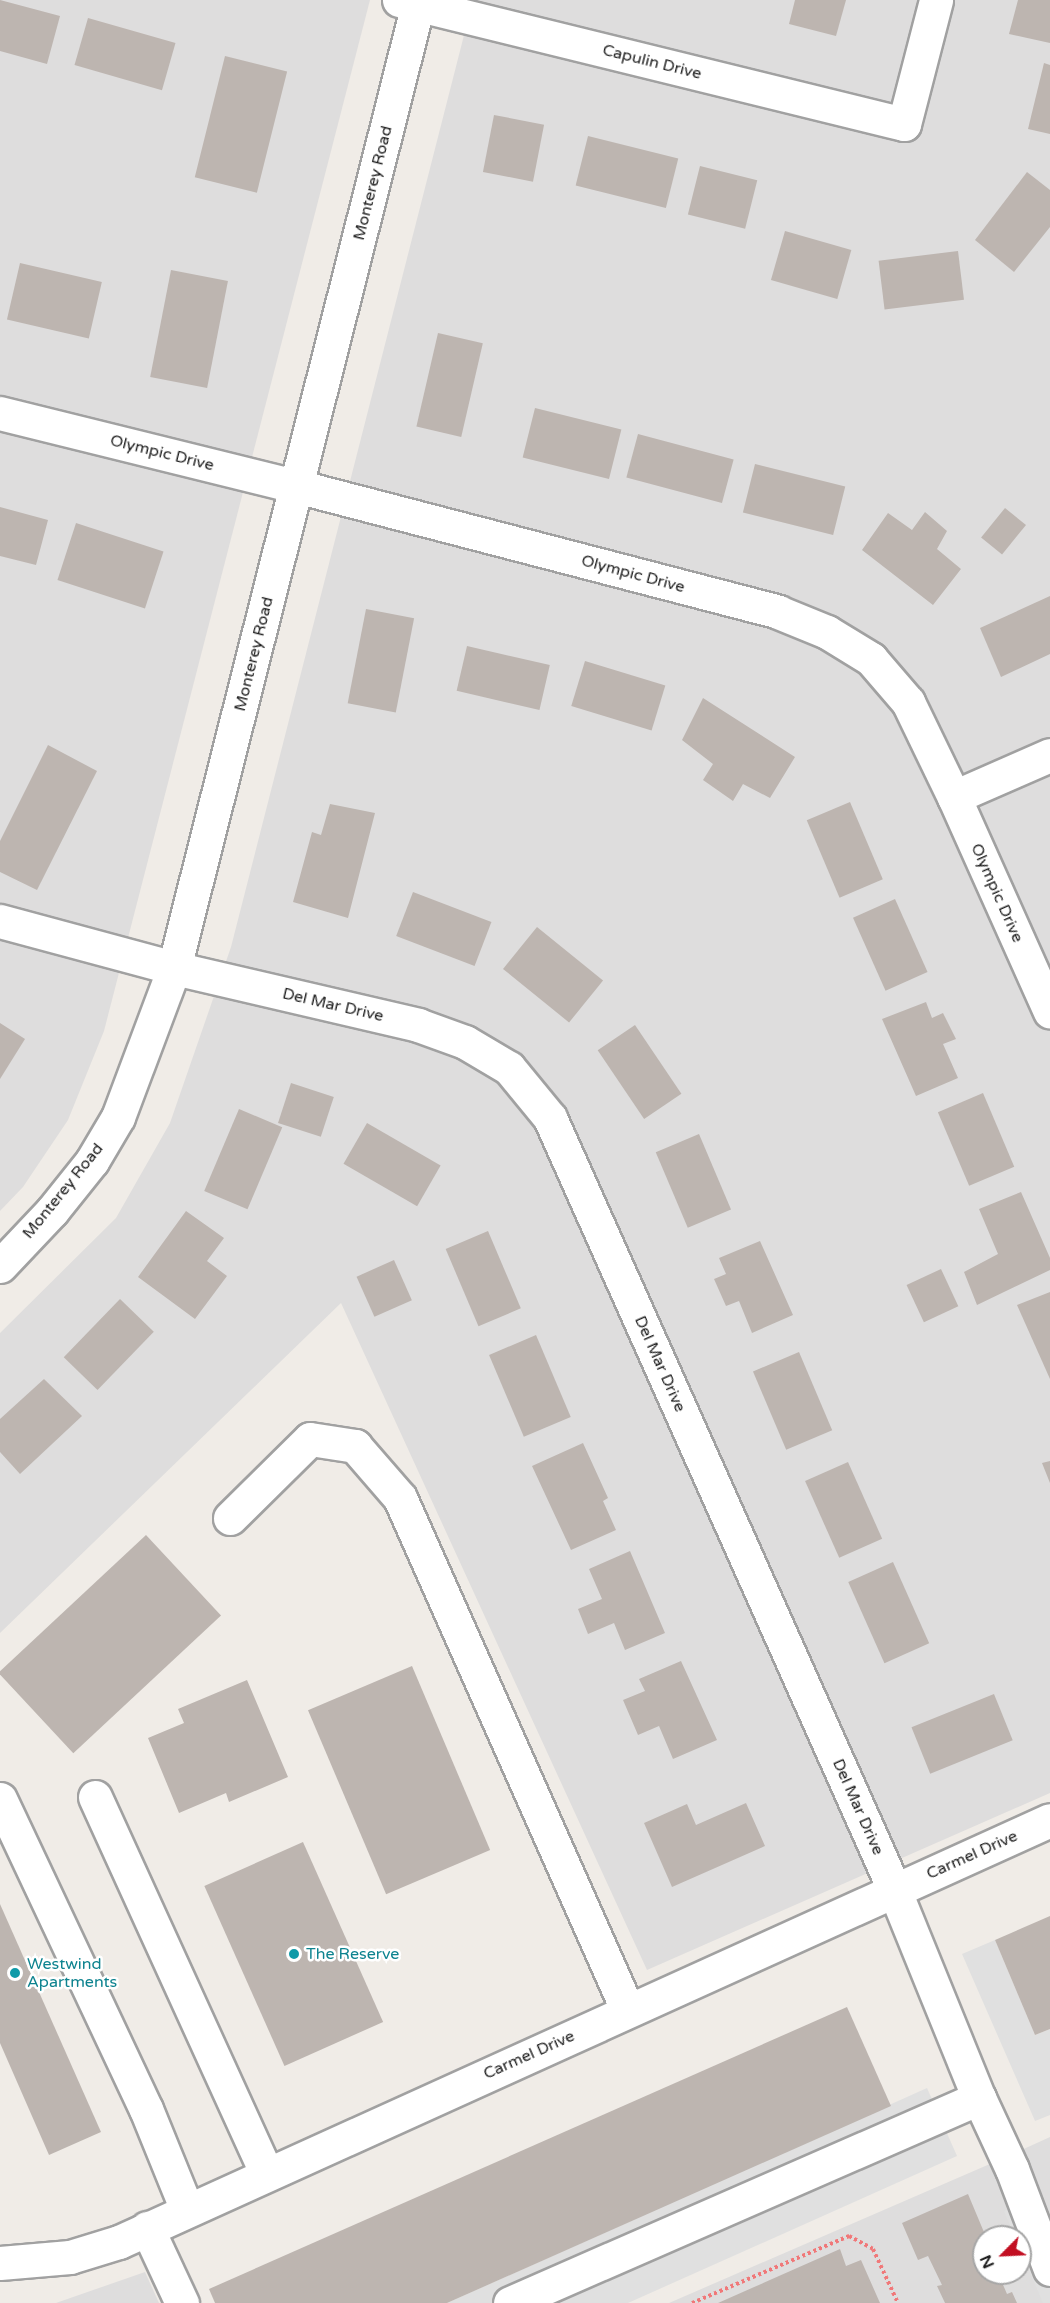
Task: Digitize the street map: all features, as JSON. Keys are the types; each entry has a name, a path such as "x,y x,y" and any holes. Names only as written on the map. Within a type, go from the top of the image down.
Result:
{"street":[{"name":"Capulin Drive","path":"412,2 904,124 936,0"},
{"name":"Monterey Road","path":"0,1266 52,1211 92,1161 118,1118 174,968 296,486 412,2"},
{"name":"Olympic Drive","path":"0,413 296,486 778,612 827,632 870,659 908,702 954,797 1050,1012"},
{"path":"954,797 1050,756"},
{"name":"Del Mar Drive","path":"0,921 174,968 418,1025 465,1042 509,1068 550,1118 894,1889 979,2098 1006,2157 1050,2269"},
{"path":"230,1518 310,1439 355,1446 400,1498 628,2011"},
{"path":"95,1797 267,2174"},
{"path":"0,1799 146,2109 188,2210"},
{"name":"Carmel Drive","path":"1,2258 70,2257 119,2242 1050,1820"},
{"path":"510,2303 979,2098"},
{"path":"147,2228 182,2303"}],"path":[{"path":"692,2303 849,2236 873,2249 898,2303"}],"shaded area":[{"path":"0,0 370,0 104,1031 68,1120 23,1187 0,1211"},
{"path":"473,0 1050,0 1050,1793 647,1970 341,1303 0,1633 0,1333 116,1218 170,1123 231,947"},
{"path":"995,1940 1035,2035 1050,2029 1050,2115 1035,2121 962,1954"},
{"path":"927,2088 957,2156 628,2303 447,2303"},
{"path":"1050,2137 1050,2303 669,2303 1006,2157"},
{"path":"1041,2193 1050,2213 1050,2303 1043,2303 1032,2277 1032,2225 1010,2225 1004,2211"},
{"path":"145,2272 159,2303 56,2303 76,2296"}],"building":[{"path":"0,0 60,16 47,64 0,51"},
{"path":"795,0 846,0 836,36 789,24"},
{"path":"1018,0 1050,0 1050,43 1009,34"},
{"path":"88,18 175,43 162,90 74,65"},
{"path":"225,56 287,71 257,193 195,177"},
{"path":"1044,63 1050,65 1050,134 1028,129"},
{"path":"494,115 544,125 533,182 483,172"},
{"path":"588,136 678,158 666,208 576,185"},
{"path":"700,166 757,180 745,229 688,215"},
{"path":"1027,172 1050,190 1050,227 1014,272 975,240"},
{"path":"785,231 851,250 837,299 771,280"},
{"path":"958,251 964,300 885,309 879,261"},
{"path":"20,263 102,282 89,338 7,320"},
{"path":"171,270 228,281 207,388 150,377"},
{"path":"438,333 483,343 461,437 416,427"},
{"path":"535,408 621,430 609,479 523,457"},
{"path":"638,434 734,460 722,503 626,477"},
{"path":"755,464 845,486 833,535 743,513"},
{"path":"0,507 48,520 36,565 0,556"},
{"path":"1005,508 1026,525 1002,555 981,538"},
{"path":"925,512 947,531 937,549 961,569 933,605 862,550 888,513 912,530"},
{"path":"76,523 163,551 145,608 57,580"},
{"path":"1050,596 1050,654 1001,677 980,628"},
{"path":"366,609 414,618 396,713 348,703"},
{"path":"467,646 550,665 539,710 457,691"},
{"path":"585,661 665,686 652,731 571,706"},
{"path":"703,698 795,757 770,798 743,784 733,801 703,780 713,764 682,740"},
{"path":"48,745 97,771 37,890 0,872 0,841"},
{"path":"850,802 883,879 840,898 807,820"},
{"path":"330,804 375,813 348,918 293,902 312,832 321,835"},
{"path":"413,892 491,922 475,966 396,936"},
{"path":"895,899 928,972 886,991 853,918"},
{"path":"537,927 603,980 569,1022 503,969"},
{"path":"926,1002 932,1018 943,1013 956,1039 943,1044 958,1078 916,1096 882,1019"},
{"path":"0,1023 25,1039 0,1079"},
{"path":"635,1025 681,1094 644,1119 598,1050"},
{"path":"291,1083 334,1097 321,1137 278,1123"},
{"path":"983,1093 1014,1167 969,1186 938,1112"},
{"path":"239,1109 282,1127 247,1209 204,1191"},
{"path":"367,1123 441,1166 417,1206 343,1164"},
{"path":"699,1134 731,1209 688,1228 656,1152"},
{"path":"1021,1192 1050,1258 1050,1270 977,1305 964,1272 998,1254 979,1209"},
{"path":"186,1211 224,1238 207,1261 227,1276 195,1319 138,1277"},
{"path":"488,1231 521,1308 478,1326 446,1249"},
{"path":"760,1241 793,1315 752,1333 739,1301 726,1306 714,1279 726,1274 719,1258"},
{"path":"394,1260 412,1300 374,1317 357,1277"},
{"path":"941,1269 958,1306 924,1322 907,1285"},
{"path":"1050,1292 1050,1379 1017,1305"},
{"path":"120,1299 154,1332 98,1390 64,1357"},
{"path":"536,1335 571,1417 524,1437 489,1355"},
{"path":"799,1352 832,1430 786,1450 753,1372"},
{"path":"44,1379 82,1416 20,1474 0,1452 0,1419"},
{"path":"583,1443 608,1498 603,1501 616,1530 571,1550 532,1466"},
{"path":"1050,1461 1050,1483 1042,1463"},
{"path":"848,1462 882,1539 839,1558 805,1481"},
{"path":"146,1535 221,1615 73,1753 0,1675 0,1671"},
{"path":"630,1551 665,1633 625,1650 614,1623 588,1634 578,1609 602,1599 589,1569"},
{"path":"893,1562 929,1643 884,1663 848,1582"},
{"path":"681,1661 717,1740 673,1759 659,1726 638,1735 623,1700 645,1691 639,1679"},
{"path":"412,1666 490,1850 386,1894 308,1710"},
{"path":"247,1680 288,1777 229,1802 226,1793 179,1813 148,1738 184,1723 178,1709"},
{"path":"994,1694 1013,1740 930,1774 911,1727"},
{"path":"746,1803 765,1846 672,1887 644,1823 687,1804 696,1825"},
{"name":"The Reserve","path":"303,1842 383,2022 284,2066 204,1886"},
{"name":"Westwind Apartments","path":"0,1904 101,2132 49,2155 0,2043"},
{"path":"1050,1916 1050,2029 1035,2035 995,1940"},
{"path":"847,2007 891,2106 447,2303 215,2303 209,2289"},
{"path":"968,2194 981,2225 972,2225 972,2285 1003,2285 1007,2294 1012,2292 1017,2303 945,2303 937,2286 942,2285 928,2256 918,2260 902,2223"},
{"path":"840,2249 846,2266 861,2260 880,2303 718,2303"}],"place":[{"name":"The Reserve","path":"294,1954"},
{"name":"Westwind Apartments","path":"15,1973"}]}
